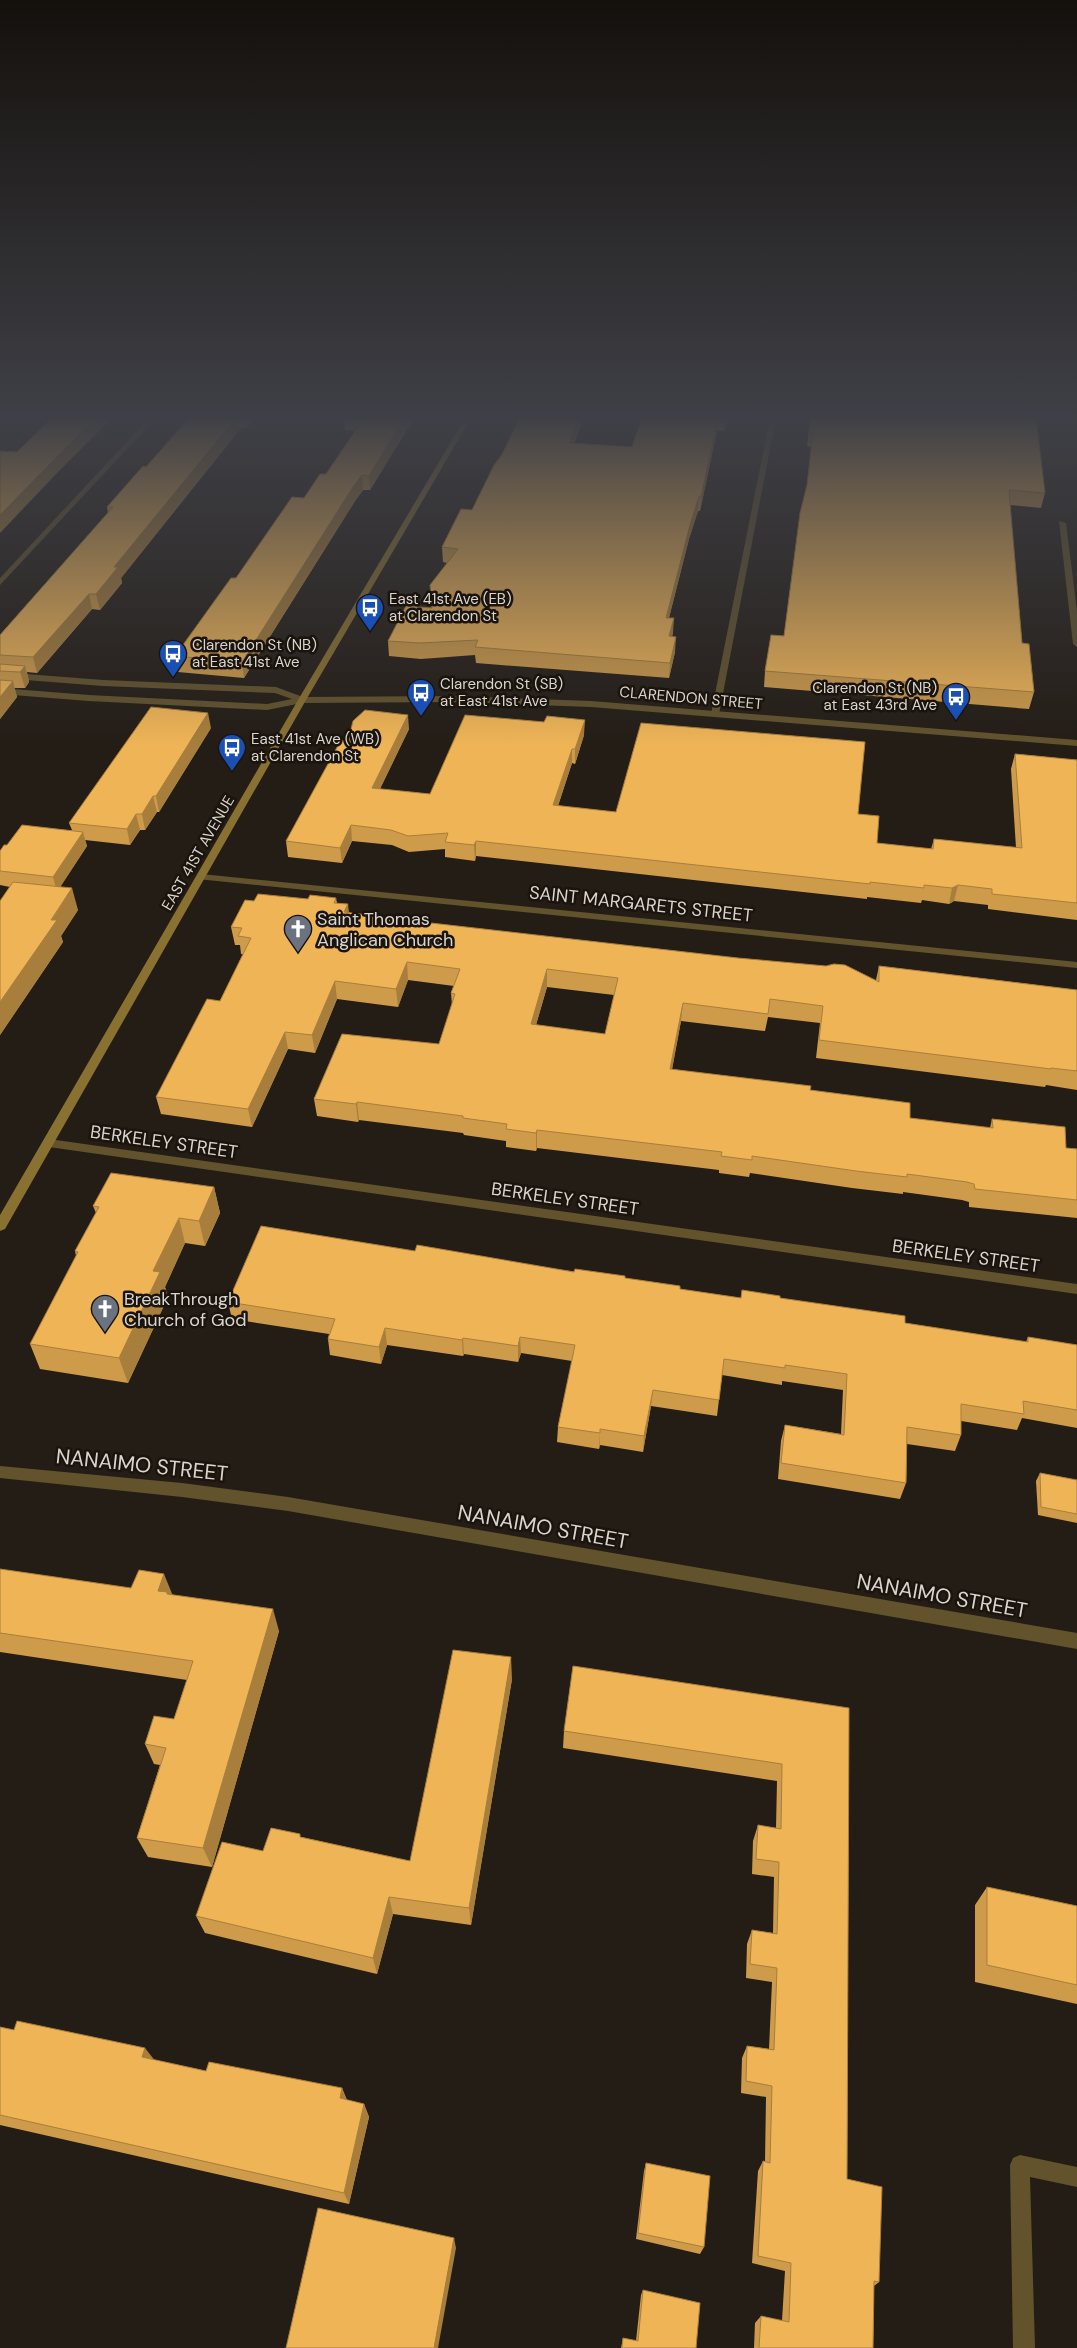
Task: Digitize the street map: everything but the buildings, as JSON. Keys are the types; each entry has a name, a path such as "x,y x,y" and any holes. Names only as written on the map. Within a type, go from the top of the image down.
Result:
{"main road":[{"name":"EAST 41ST AVENUE","path":"0,1226 302,700 403,528"}],"street":[{"path":"0,583 51,528"},
{"path":"715,714 752,528"},
{"path":"1063,528 1077,644"},
{"name":"CLARENDON STREET","path":"0,675 102,683 276,690 302,700"},
{"name":"CLARENDON STREET","path":"0,691 89,698 266,707 302,700 451,699 591,704 1077,743"},
{"name":"SAINT MARGARETS STREET","path":"201,877 1077,965"},
{"name":"BERKELEY STREET","path":"48,1143 1077,1289"},
{"name":"NANAIMO STREET","path":"0,1472 182,1490 288,1504 1077,1641"},
{"path":"1024,2348 1020,2165 1077,2177"}],"place":[{"name":"East 41st Ave (EB) at Clarendon St","path":"370,632"},
{"name":"Clarendon St (NB) at East 41st Ave","path":"173,678"},
{"name":"Clarendon St (SB) at East 41st Ave","path":"421,717"},
{"name":"Clarendon St (NB) at East 43rd Ave","path":"956,721"},
{"name":"East 41st Ave (WB) at Clarendon St","path":"232,772"},
{"name":"Saint Thomas Anglican Church","path":"298,953"},
{"name":"BreakThrough Church of God","path":"105,1333"}]}
